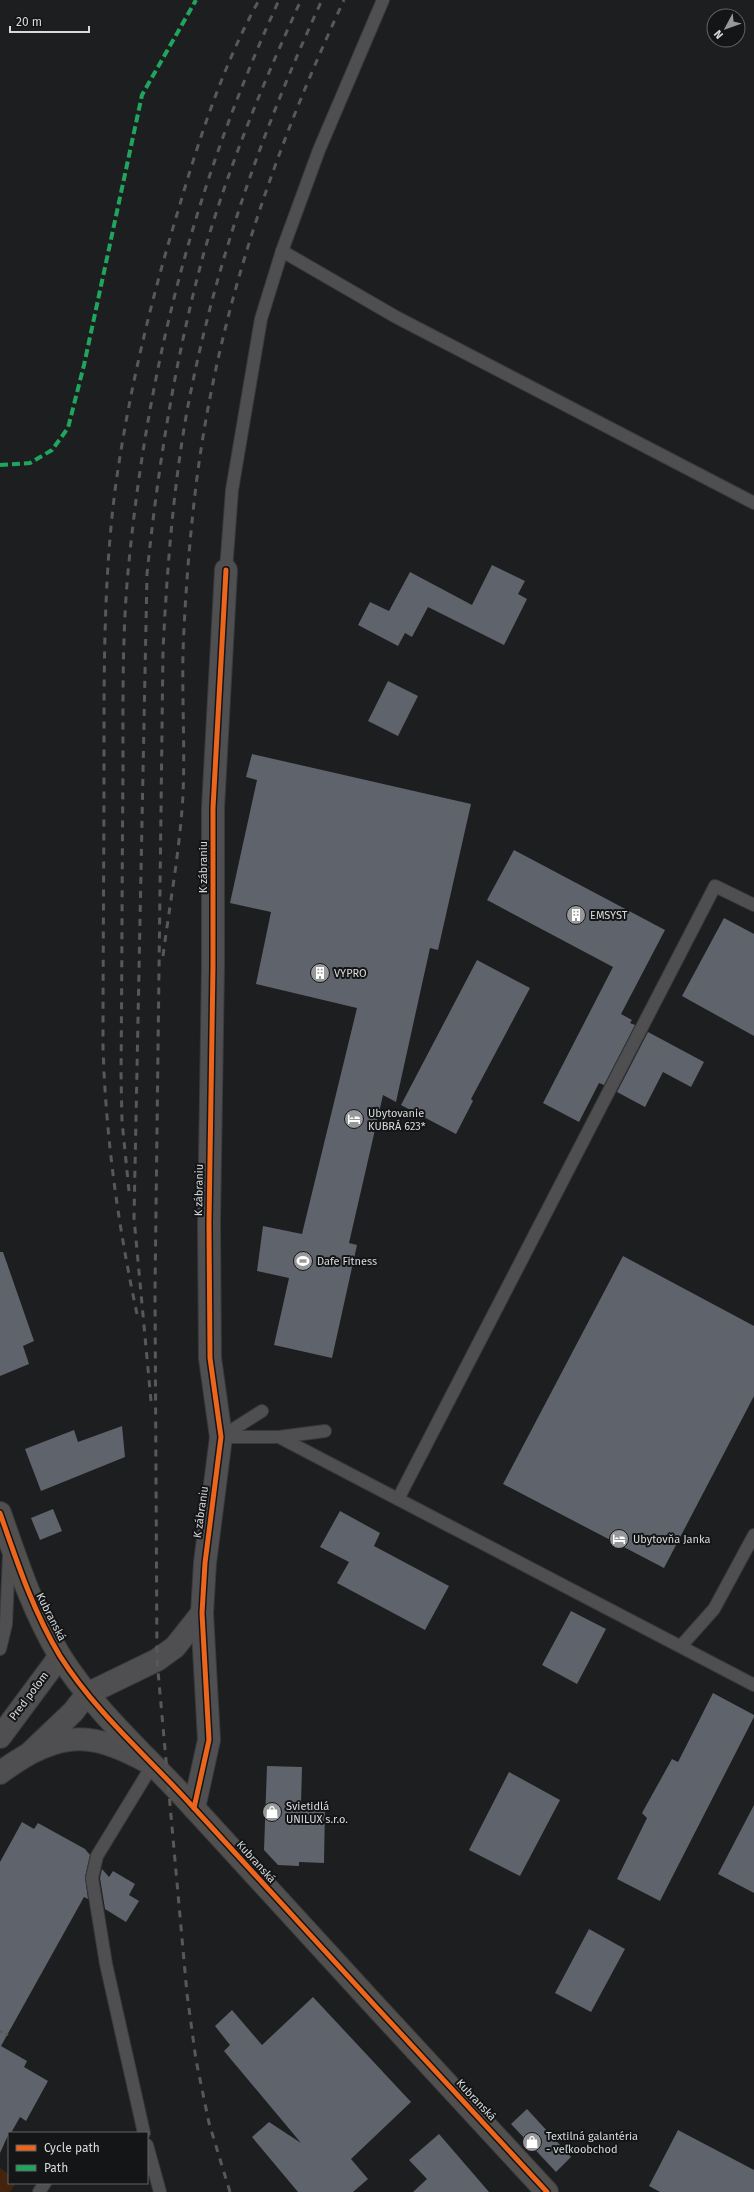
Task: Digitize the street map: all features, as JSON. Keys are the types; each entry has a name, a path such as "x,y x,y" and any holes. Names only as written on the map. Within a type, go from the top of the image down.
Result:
{"street":[{"name":"K zábraniu","path":"194,1808 209,1740 202,1612 205,1563 221,1437 210,1358 209,1224 213,966 213,808 226,570"},
{"name":"Kubranská","path":"0,1513 28,1594 60,1656 86,1694 194,1808 323,1951 547,2192"},
{"path":"0,1773 31,1752 73,1712 86,1694 157,1660 175,1647 202,1612"},
{"name":"Pred poľom","path":"0,1737 60,1656"},
{"path":"31,1752 73,1740 94,1740 116,1746 152,1764"}],"lane":[{"path":"226,570 232,490 260,326 282,251 319,150 383,0"},
{"path":"282,251 396,317 754,503"},
{"path":"398,1499 715,886 754,905"},
{"path":"221,1437 262,1411"},
{"path":"221,1437 279,1437 325,1432"},
{"path":"279,1437 644,1629 681,1646 754,1685"},
{"path":"681,1646 714,1610 754,1535"},
{"path":"0,1649 6,1624 10,1544"},
{"path":"144,2132 106,1964 92,1878 97,1856 152,1764"},
{"path":"148,2149 160,2192"}],"path":[{"path":"0,2031 8,2035"}],"shaded area":[{"path":"0,2168 8,2173 8,2184 15,2184 10,2192 0,2192"}],"building":[{"path":"492,565 525,581 518,594 527,599 504,645 428,607 412,637 405,633 398,646 358,625 370,602 389,611 410,572 472,605"},
{"path":"388,681 418,696 398,736 368,721"},
{"path":"252,754 471,804 438,950 430,948 396,1102 383,1095 349,1243 357,1245 332,1358 274,1345 289,1278 257,1271 263,1226 302,1234 357,1008 256,984 271,912 230,903 257,780 246,777"},
{"name":"EMSYST","path":"514,850 665,930 621,1014 632,1020 630,1023 635,1025 604,1085 599,1083 579,1122 543,1103 613,967 487,900"},
{"path":"724,918 754,934 754,1036 682,996"},
{"path":"477,960 530,988 471,1099 473,1101 456,1134 401,1105"},
{"path":"648,1032 704,1062 691,1087 663,1072 645,1107 617,1092"},
{"path":"0,1252 3,1252 34,1341 23,1346 29,1364 0,1376"},
{"path":"623,1256 754,1326 754,1396 664,1568 503,1484"},
{"path":"122,1426 125,1457 41,1491 25,1449 74,1430 78,1442"},
{"path":"53,1509 62,1531 40,1540 31,1518"},
{"path":"340,1511 380,1533 374,1546 449,1586 425,1630 337,1583 349,1562 320,1547"},
{"path":"571,1611 606,1629 577,1684 542,1665"},
{"path":"713,1693 754,1715 754,1717 660,1901 617,1879 647,1818 642,1813 672,1759 678,1762"},
{"path":"267,1766 302,1767 301,1805 325,1806 324,1863 299,1862 299,1866 278,1865 264,1850"},
{"path":"509,1772 560,1800 520,1876 469,1850"},
{"path":"754,1805 754,1893 718,1874"},
{"path":"22,1822 34,1829 38,1823 85,1849 90,1855 85,1877 88,1899 84,1897 1,2046 27,2061 24,2067 48,2081 26,2121 20,2117 12,2132 8,2132 0,2153 0,1862"},
{"path":"102,1869 109,1877 113,1871 135,1884 129,1895 139,1901 126,1922 105,1909 100,1878"},
{"path":"589,1929 625,1949 591,2012 555,1993"},
{"path":"313,1997 411,2102 351,2159 368,2179 353,2192 298,2192 252,2137 269,2122 301,2143 224,2051 230,2045 215,2026 232,2010 262,2045"},
{"path":"527,2109 571,2157 556,2172 511,2124"},
{"path":"678,2130 754,2170 754,2192 660,2192 649,2186"},
{"path":"439,2134 489,2192 413,2192 427,2179 409,2160"}],"railway":[{"path":"137,1314 124,1248 114,1182 107,1115 103,1048 105,651 107,584 112,516 127,414 150,312 168,244 194,157 223,76 259,0"},
{"path":"129,1191 122,1121 121,1074 123,672 126,597 136,497 162,351 179,280 199,209 222,139 279,0"},
{"path":"151,1401 134,1218 147,574 151,534 162,453 176,374 203,256 247,126 301,0"},
{"path":"230,2192 209,2123 196,2060 187,1994 157,1660 155,1291 163,650 166,590 174,500 187,411 198,358 225,253 242,201 279,100 322,0"},
{"path":"163,956 182,815 184,777 183,652 189,553 204,430 216,366 250,241 270,180 317,59 344,0"}],"marked path":[{"path":"0,465 30,463 52,450 68,428 84,365 142,95 196,0"}],"cycle path":[{"path":"194,1808 209,1740 202,1613 205,1563 221,1437 210,1358 209,1224 213,966 213,808 226,570"},
{"path":"0,1513 26,1586 50,1639 74,1677 90,1697 106,1716 177,1789 547,2192"}],"place":[{"name":"EMSYST","path":"576,915"},
{"name":"VYPRO","path":"320,973"},
{"name":"Ubytovanie KUBRÁ 623*","path":"354,1119"},
{"name":"Dafe Fitness","path":"303,1261"},
{"name":"Ubytovňa Janka","path":"619,1539"},
{"name":"Svietidlá UNILUX s.r.o.","path":"272,1812"},
{"name":"Textilná galantéria - veľkoobchod","path":"532,2142"}]}
